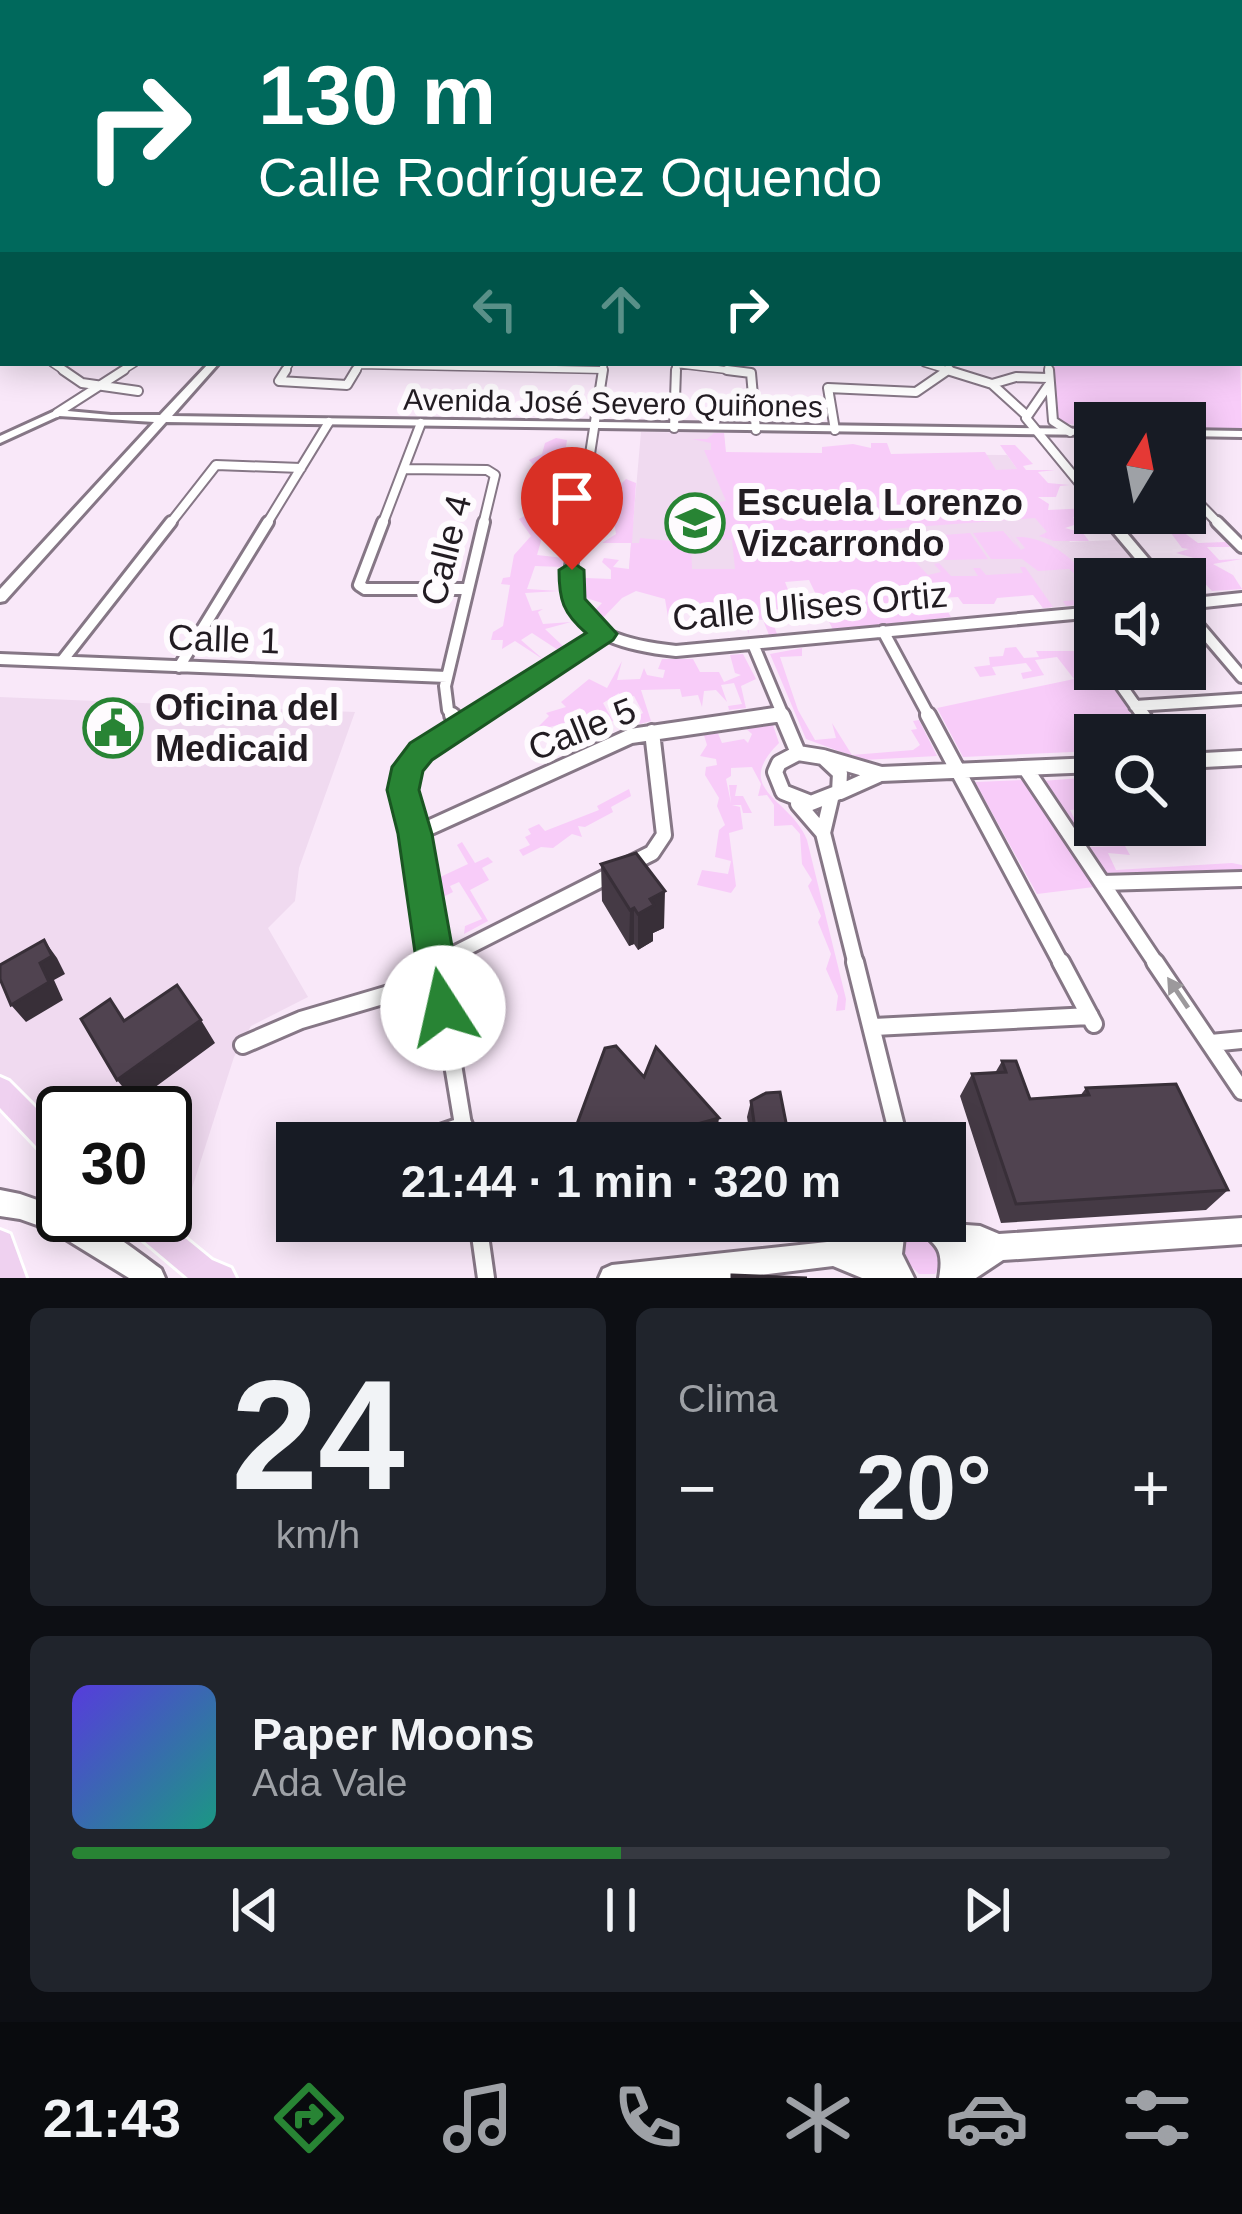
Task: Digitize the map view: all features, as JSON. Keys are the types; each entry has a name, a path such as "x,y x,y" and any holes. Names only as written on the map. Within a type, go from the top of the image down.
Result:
{"main road":[{"path":"0,1090 36,1127"},
{"path":"167,1242 203,1272 220,1278"},
{"path":"0,1244 11,1278"}],"street":[{"path":"56,366 70,378 138,391"},
{"path":"58,415 131,366"},
{"path":"0,598 211,366"},
{"path":"288,366 279,381 347,385 359,366"},
{"path":"463,1122 415,834 403,790 408,767 421,752 604,634 578,612 570,586 604,366 522,366"},
{"path":"674,428 676,366"},
{"path":"693,366 751,373 756,430"},
{"path":"937,366 992,384 1025,414"},
{"path":"1048,366 1053,421 1070,432"},
{"path":"835,430 828,388 916,392 950,369"},
{"path":"992,384 1016,377 1048,382"},
{"path":"1048,382 1025,418 1074,476"},
{"path":"1038,432 1035,421 1051,400"},
{"path":"150,436 134,417 180,402"},
{"path":"0,612 150,436 199,419 180,402"},
{"name":"Avenida José Severo Quiñones","path":"0,437 58,415 1074,432"},
{"path":"179,668 329,422"},
{"path":"421,423 359,585 365,589 465,589"},
{"path":"1206,433 1242,434"},
{"path":"62,661 216,465 301,468"},
{"name":"Calle 4","path":"404,469 494,473 446,677 446,704 462,727"},
{"path":"1206,510 1242,547"},
{"path":"1122,534 1142,558"},
{"path":"1206,604 1242,598"},
{"name":"Calle Ulises Ortiz","path":"604,634 666,651 1074,614"},
{"path":"874,1028 1092,1020 883,631"},
{"path":"1206,633 1242,677"},
{"path":"753,644 798,753"},
{"name":"Calle 1","path":"0,658 446,677"},
{"path":"1124,690 1142,714"},
{"path":"1136,706 1242,699"},
{"name":"Calle 5","path":"415,834 608,745 652,732 782,714"},
{"path":"243,1045 301,1019 423,984 452,955 652,853 666,823 652,732"},
{"path":"895,1122 823,833 776,782 775,772 787,757 798,753 881,774 1074,766"},
{"path":"823,757 840,773 823,833"},
{"path":"1206,760 1242,758"},
{"path":"1026,769 1242,1091"},
{"path":"793,799 813,804 881,774"},
{"path":"1102,883 1242,879"},
{"path":"1211,1043 1242,1040"},
{"path":"0,1203 22,1205 91,1238 152,1278"},
{"path":"966,1235 999,1247 1241,1231"},
{"path":"481,1242 486,1278"},
{"path":"612,1278 835,1253 858,1242"},
{"path":"892,1242 889,1256 898,1278"},
{"path":"948,1242 954,1250 952,1278"},
{"path":"952,1278 999,1247"},
{"path":"835,1253 898,1278"}],"shaded area":[{"path":"1054,366 1240,366 1242,431 1206,430 1206,402 1074,402 1074,425 1057,422"},
{"name":"Escuela Lorenzo Vizcarrondo","path":"641,432 724,433 725,453 792,600 697,608 628,580"},
{"path":"724,433 726,452 822,453 822,447 853,444 871,448 871,443 887,443 891,454 985,452 996,470 1017,469 1000,445 1015,445 1033,464 1023,466 1026,470 1055,470 1038,472 1048,483 1070,485 1060,486 1056,497 1038,497 1049,504 1048,510 1074,509 1074,525 1065,528 1084,534 1089,541 1039,536 1047,532 1035,518 888,529 893,537 909,542 899,545 928,575 941,572 934,564 939,563 951,576 978,576 973,568 986,575 1023,573 1020,567 1025,567 1053,607 1043,608 1033,595 997,598 994,604 940,598 951,617 833,630 809,580 785,582 792,600 781,601 783,609 768,610 777,634 769,635 763,620 747,618 749,634 736,605 697,608 687,604 676,621 668,617 665,599 636,591 601,620 595,610 602,603 586,598 585,578 611,579 604,558 619,560 613,567 629,569 631,543 602,543 616,534 618,518 605,514 611,513 612,506 594,505 595,495 622,496 619,479 621,484 626,479 636,483 632,543 639,543 640,538 691,543 692,569 735,569 732,540 705,538 704,492 708,504 726,501 704,450 711,450 711,443 692,439"},
{"path":"556,438 567,440 565,453 582,454 557,455 560,464 580,465 577,478 555,477 547,488 575,492 573,504 546,504 538,521 568,522 567,527 536,527 543,534 537,555 564,558 562,567 535,566 527,589 559,591 525,593 532,611 543,609 538,612 543,624 571,622 545,629 564,647 558,650 532,633 521,640 544,660 515,641 502,649 503,640 491,640 493,632 503,626 510,585 501,584 503,578 510,577 514,555 531,536 519,519 530,513 526,510 535,492 535,467 529,460"},
{"path":"826,454 1007,455 1070,542 1117,540 1132,558 1074,558 1074,605 1043,608 1024,581 906,590"},
{"path":"1006,530 1021,550 1025,548 1016,537 1055,548 1074,562 1074,573 1069,569 1038,571 1022,559 991,559 973,533 1003,531 1020,550"},
{"path":"970,533 988,559 945,560 917,537"},
{"path":"1172,534 1186,534 1198,543 1226,542 1230,547 1207,547 1219,560 1242,559 1213,564 1233,575 1242,589 1212,591 1206,585 1206,558 1176,553 1189,549 1182,548"},
{"path":"1016,647 1024,658 1039,657 1036,651 1074,651 1074,679 1057,657 1035,660 1044,675 1023,679 1021,673 1032,671 1026,663 992,667 996,675 980,677 974,667 990,665 989,657 1003,656 1005,648"},
{"path":"802,648 802,656 780,657 798,710 815,740 836,738 832,723 852,755 913,750 920,745 911,730 917,729 913,721 919,720 937,756 863,760 806,739 770,654"},
{"path":"743,654 756,679 741,686 746,708 729,710 728,706 742,704 734,683 721,685 727,702 716,690 704,691 702,707 698,695 682,697 680,689 641,690 651,721 640,724 637,716 643,713 634,696 622,698 619,693 603,703 613,721 607,723 598,711 587,716 580,708 566,714 570,722 534,731 549,716 546,713 566,707 561,702 589,679 607,688 622,661 617,680 640,679 644,668 647,675 663,678 665,670 658,669 662,659 693,659 700,672 719,672 724,682 741,675 735,673 730,655"},
{"path":"1074,679 1074,690 1115,690 1131,714 1074,714 1074,752 963,757 937,708"},
{"path":"0,697 355,712 299,868 295,901 268,928 308,997 251,1026 234,1057 192,1188 192,1086 36,1086 36,1110 0,1077"},
{"path":"773,725 779,743 766,759 763,784 807,840 845,1010 836,1011 838,996 826,969 831,954 808,886 812,880 802,864 800,834 792,825 774,826 774,805 767,795 758,796 761,784 752,767 731,768 726,779 731,803 729,785 737,785 735,796 743,796 752,813 743,813 741,805 732,805 740,807 743,829 729,833 736,886 731,893 697,885 702,870 728,874 731,861 715,857 719,830 725,825 717,806 719,798 705,775 706,767 717,765 716,759 700,756 707,745 703,732 717,731 722,743 744,739 748,743 752,734 744,727"},
{"path":"1074,779 1074,810 1070,810 1074,827 1042,781"},
{"path":"1025,780 1094,887 1037,894 975,782"},
{"path":"629,789 631,796 611,807 613,812 578,826 582,837 572,834 553,848 541,847 523,856 519,850 530,845 525,837 531,834 528,829 539,824 545,831 599,810 597,806"},
{"path":"462,842 475,863 488,857 493,862 482,868 489,880 470,890 488,921 464,934 465,926 482,919 459,882 450,886 453,892 439,899 438,890 443,887 437,888 436,879 468,864 457,845"},
{"path":"1087,846 1125,846 1130,855 1108,853 1116,870 1242,865 1242,871 1107,875"},
{"path":"902,1242 934,1242 943,1261 935,1274 919,1274 902,1257"}],"building":[{"path":"636,853 665,891 650,899 654,905 638,914 630,910 601,864"},
{"path":"44,940 52,956 40,963 49,982 11,1005 0,979 0,965"},
{"path":"177,985 201,1020 117,1080 81,1019 110,999 124,1021"},
{"path":"616,1046 644,1077 656,1047 719,1118 578,1122 605,1048"},
{"path":"1002,1061 1016,1061 1030,1099 1089,1095 1086,1088 1176,1084 1228,1190 1016,1204 972,1074 1006,1072"},
{"path":"780,1092 786,1122 754,1122 751,1101"},
{"path":"732,1275 807,1278 732,1278"}],"place":[{"name":"Escuela Lorenzo Vizcarrondo","path":"695,523"},
{"name":"Oficina del Medicaid","path":"113,728"}],"route":[{"path":"443,1008 415,834 403,790 408,767 421,752 604,634 578,612 570,586 572,570"}]}
